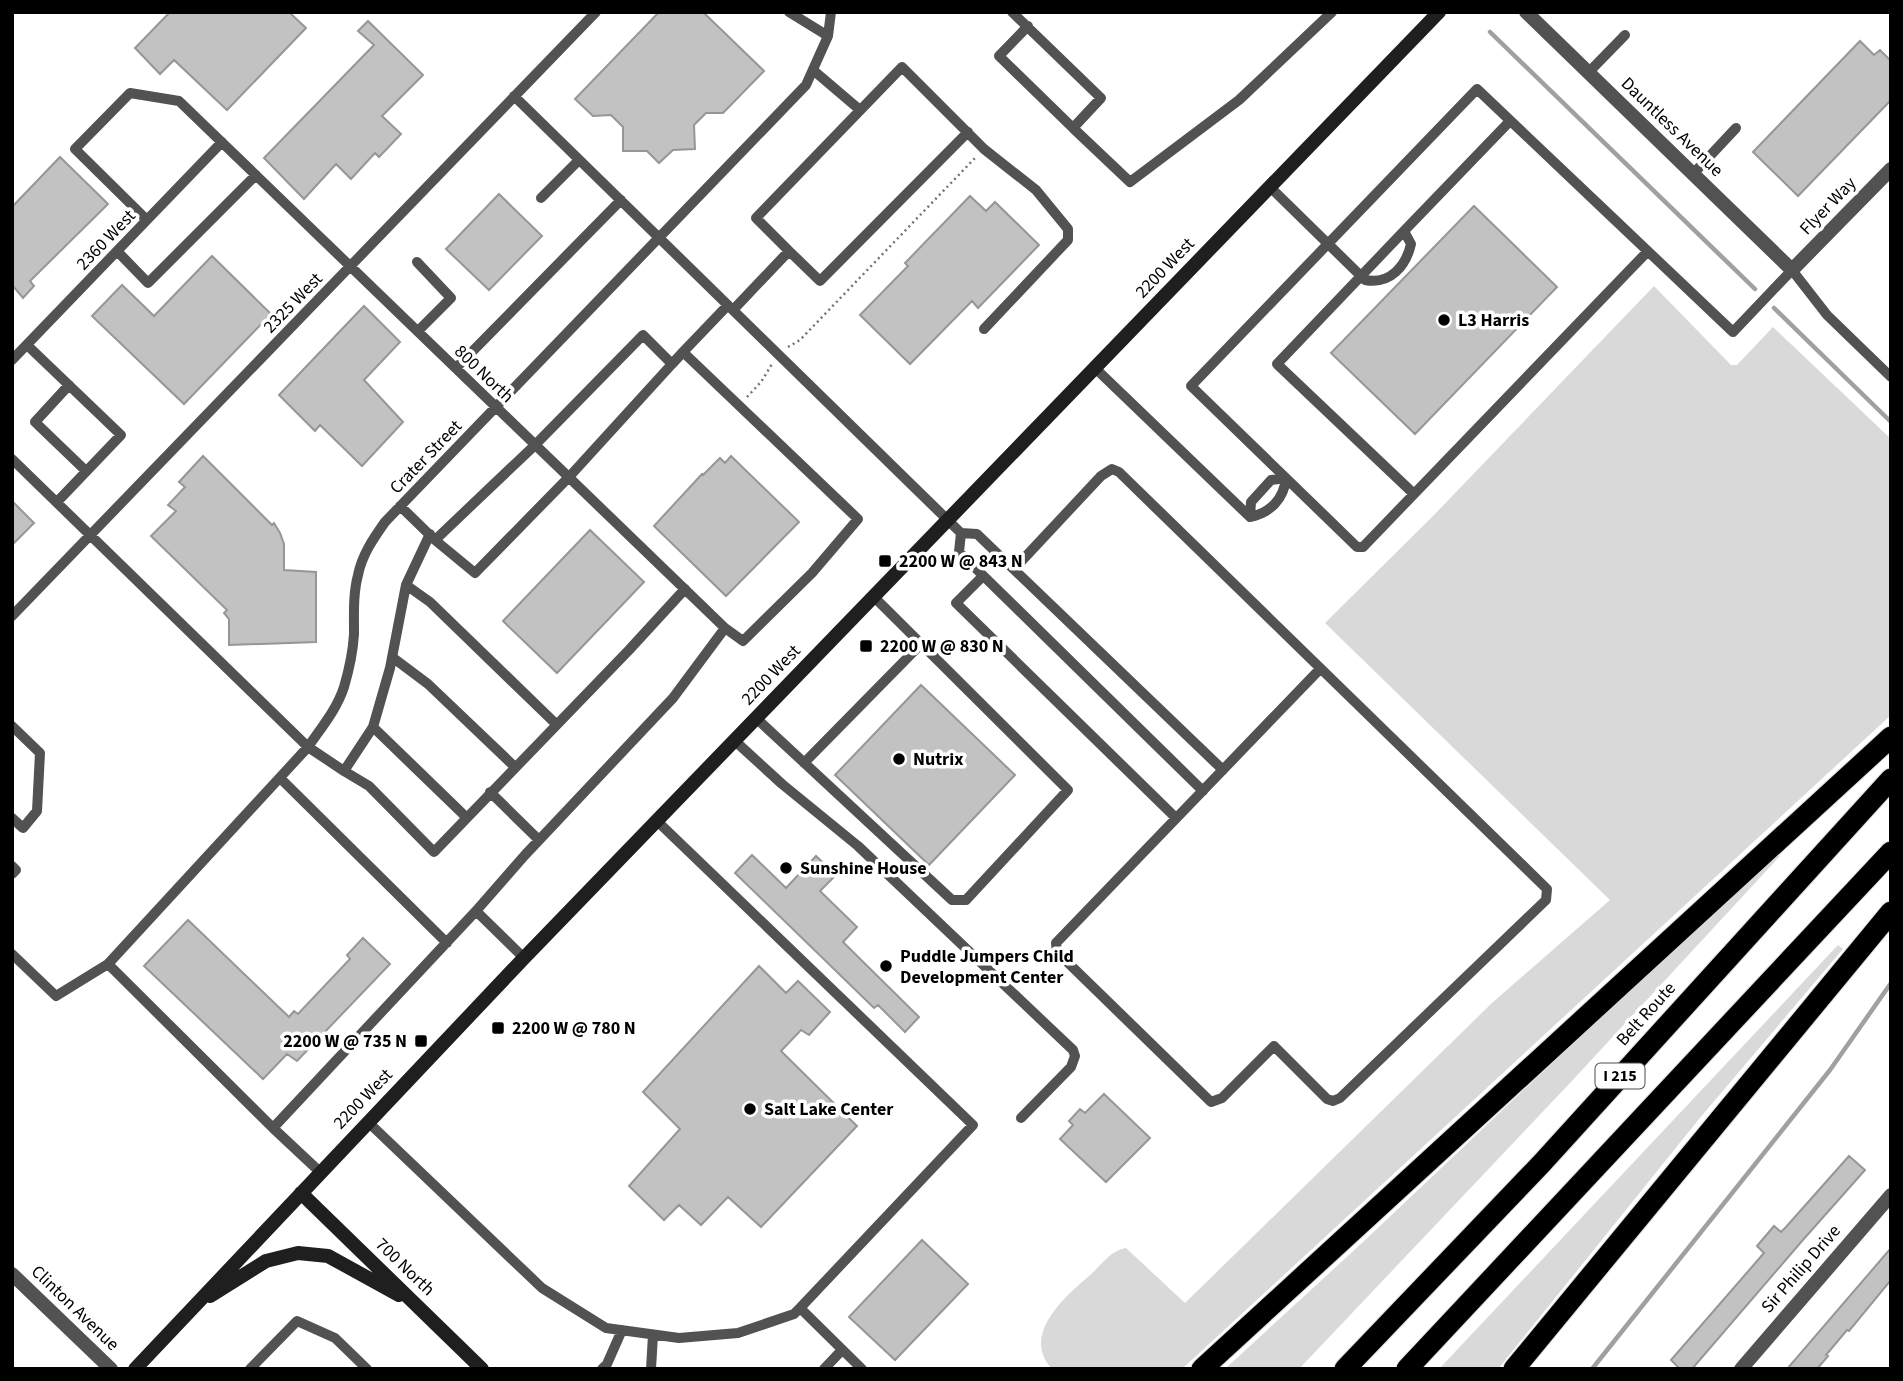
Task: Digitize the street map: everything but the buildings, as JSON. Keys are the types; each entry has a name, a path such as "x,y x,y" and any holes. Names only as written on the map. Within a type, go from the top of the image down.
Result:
{"highway":[{"path":"1202,1369 1891,737"},
{"name":"Belt Route","path":"1345,1369 1542,1163 1891,779"},
{"name":"I 215","path":"1407,1369 1891,852"},
{"path":"1514,1369 1891,912"}],"street":[{"name":"2200 West","path":"135,1369 524,958 1439,12"},
{"name":"Dauntless Avenue","path":"1526,12 1792,270"},
{"name":"Flyer Way","path":"1792,270 1891,169"},
{"name":"700 North","path":"301,1193 482,1369"},
{"name":"Sir Philip Drive","path":"1741,1369 1891,1195"},
{"path":"191,1308 266,1261 298,1253 328,1256 416,1304"},
{"name":"Clinton Avenue","path":"12,1275 111,1369"}],"lane":[{"name":"2325 West","path":"12,616 596,12"},
{"path":"789,12 828,36"},
{"name":"Crater Street","path":"12,954 56,996 108,964 308,747 343,690 354,638 358,574 365,553 385,522 806,85 828,36 831,12"},
{"path":"1012,12 1101,98 1073,128"},
{"path":"1027,26 999,56 1129,182 1239,100 1332,12"},
{"path":"1588,73 1625,35"},
{"path":"968,132 820,281 756,218 902,67 968,132 984,149 1036,190 1069,229 1068,240 984,329"},
{"path":"813,70 860,110"},
{"path":"1648,251 1363,547 1357,547 1191,386 1477,89 1510,121 1648,251 1733,332 1792,270 1827,315 1891,377"},
{"name":"800 North","path":"147,220 75,149 130,93 179,101 725,628"},
{"path":"514,96 961,533 977,534 1223,770"},
{"path":"1414,494 1278,364 1510,121"},
{"path":"1693,174 1736,128"},
{"name":"2360 West","path":"12,360 222,142"},
{"path":"541,198 579,159"},
{"path":"117,251 148,283 256,175"},
{"path":"1270,187 1365,280 1373,282 1387,278 1401,268 1411,244 1404,231"},
{"path":"456,369 621,200"},
{"path":"400,506 475,573 569,477 672,363 789,251"},
{"path":"417,262 452,298 418,331"},
{"path":"344,771 373,727 392,657 405,585 432,537 535,444 643,335 672,363"},
{"path":"27,345 121,435 57,502"},
{"path":"274,1128 673,698 725,628 743,640 812,573 858,519 683,352"},
{"path":"1095,368 1250,517"},
{"path":"69,385 34,422 86,471"},
{"path":"12,459 308,747 369,786 434,852 685,589"},
{"path":"1014,569 1101,476 1112,469 1119,472 1547,889 1546,900 1340,1098 1333,1101 1327,1098 1274,1046 1222,1098 1211,1102 1057,952 1059,939 1320,669"},
{"path":"1250,517 1251,502 1272,480 1286,478"},
{"path":"1250,517 1264,514 1285,493 1286,478"},
{"path":"961,533 959,552 1203,791"},
{"path":"982,576 956,603 1176,818"},
{"path":"405,585 430,602 556,724"},
{"path":"756,718 953,900 966,900 1068,790 874,597"},
{"path":"804,763 921,644"},
{"path":"392,657 428,684 514,767"},
{"path":"12,726 40,753 37,811 23,828 12,818"},
{"path":"373,727 466,817"},
{"path":"735,741 782,784 858,846 1073,1050 1075,1056 1071,1068 1021,1118"},
{"path":"280,778 447,943"},
{"path":"490,792 539,840"},
{"path":"368,1122 542,1288 606,1328 679,1338 738,1332 794,1314 800,1308 973,1125 657,821"},
{"path":"12,866 16,870 12,874"},
{"path":"477,911 524,958"},
{"path":"108,964 320,1172"},
{"path":"800,1308 862,1369"},
{"path":"250,1369 297,1321 335,1338 367,1369"},
{"path":"603,1369 622,1330"},
{"path":"651,1369 653,1335"},
{"path":"824,1369 842,1350"}],"path":[{"path":"739,405 761,382 777,353 800,340 977,156"}],"shaded area":[{"path":"1654,286 1731,365 1737,365 1773,327 1891,439 1891,715 1182,1369 1052,1369 1041,1344 1049,1318 1068,1295 1110,1255 1126,1248 1185,1303 1493,1002 1610,900 1325,623 1433,516"},
{"path":"1775,852 1780,856 1299,1369 1225,1369 1362,1243"},
{"path":"1838,945 1843,949 1699,1119 1498,1369 1439,1369"}],"waterway":[{"path":"1490,32 1755,289"},
{"path":"1774,308 1891,422"},
{"path":"1592,1369 1830,1070 1891,983"}],"place":[{"name":"L3 Harris","path":"1444,320"},
{"name":"2200 W @ 843 N","path":"885,561"},
{"name":"2200 W @ 830 N","path":"866,646"},
{"name":"Nutrix","path":"899,759"},
{"name":"Sunshine House","path":"786,868"},
{"name":"Puddle Jumpers Child Development Center","path":"886,966"},
{"name":"2200 W @ 780 N","path":"498,1028"},
{"name":"2200 W @ 735 N","path":"421,1041"},
{"name":"Salt Lake Center","path":"750,1109"}]}
